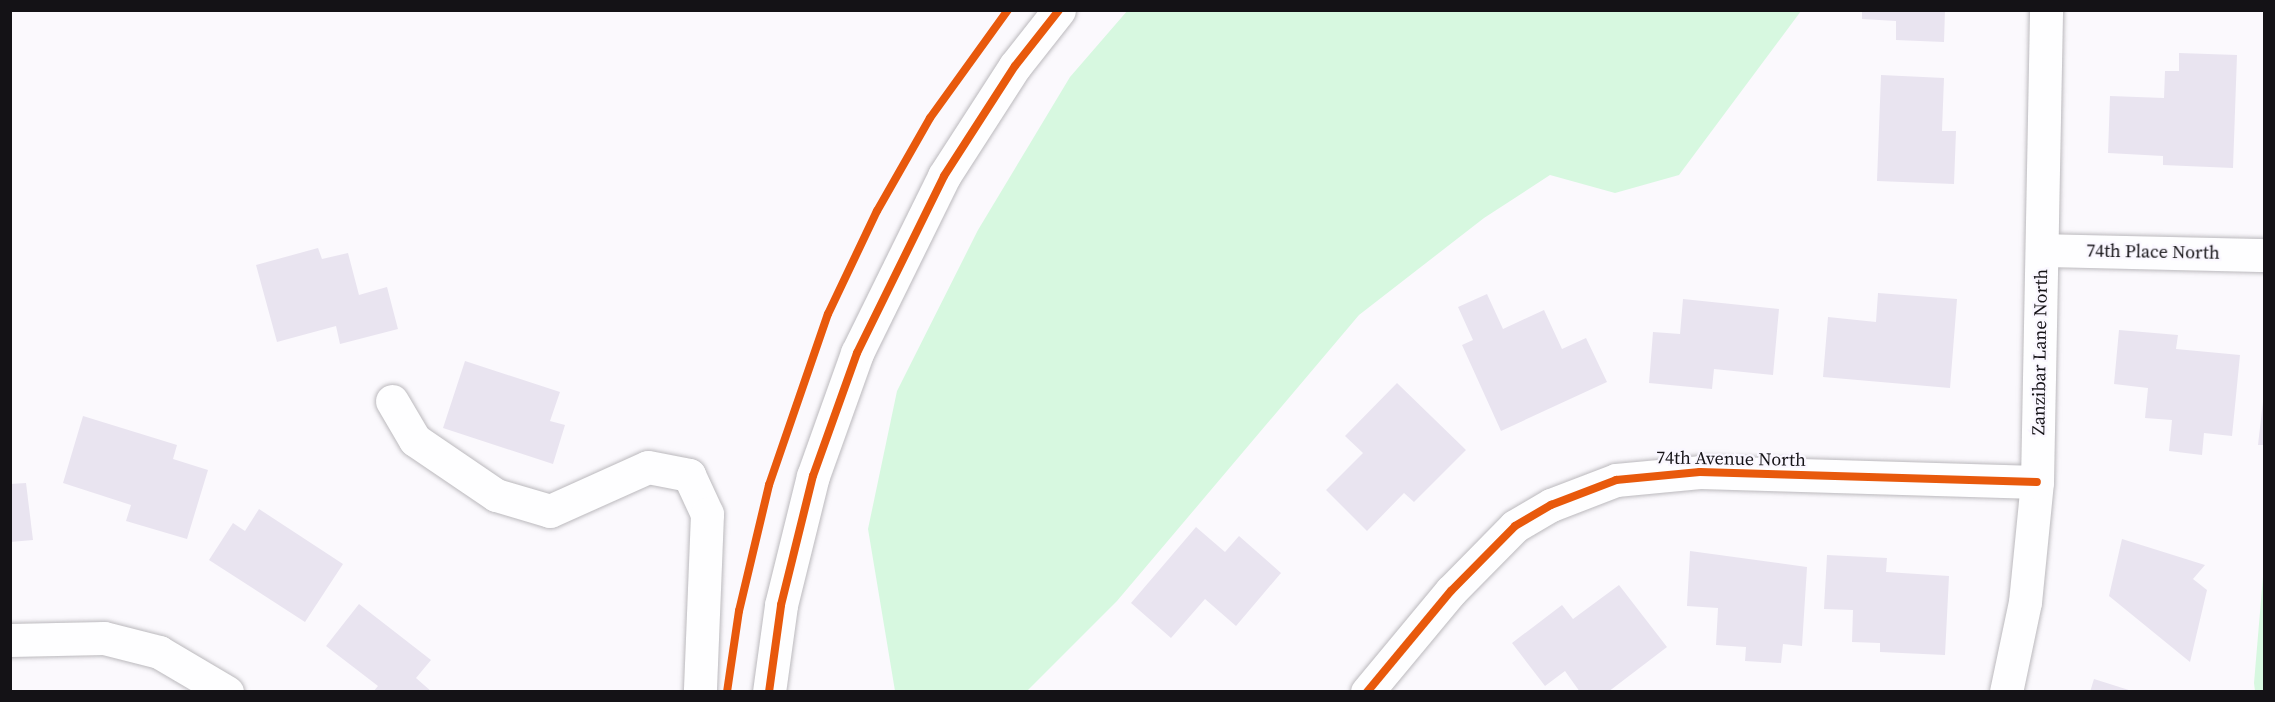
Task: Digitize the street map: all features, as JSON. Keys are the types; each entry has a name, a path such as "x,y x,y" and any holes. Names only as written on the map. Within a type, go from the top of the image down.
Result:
{"street":[{"path":"769,692 781,605 813,476 857,353 944,176 1015,66 1059,10"},
{"name":"Zanzibar Lane North","path":"2006,692 2025,602 2037,482 2046,10"},
{"name":"74th Place North","path":"2042,250 2265,255"},
{"path":"392,401 415,440 496,495 550,511 648,467 688,475 707,514 700,692"},
{"name":"74th Avenue North","path":"1367,692 1458,583 1515,526 1551,505 1616,480 1700,472 2037,482"},
{"path":"10,640 104,638 159,652 226,692"}],"green space":[{"path":"1128,10 1801,11 1679,175 1615,193 1550,175 1484,218 1359,315 1117,601 1027,691 895,691 868,529 897,391 978,230 1070,77"},
{"path":"2264,565 2264,691 2255,691 2254,683"}],"building":[{"path":"1862,10 1945,10 1944,42 1896,40 1896,21 1862,19"},
{"path":"2179,53 2237,55 2233,168 2163,165 2163,156 2108,153 2110,96 2164,98 2165,71 2179,71"},
{"path":"1881,75 1944,78 1942,131 1956,131 1954,184 1877,181"},
{"path":"318,248 322,259 348,253 359,295 387,287 398,329 340,344 336,326 277,342 256,265"},
{"path":"1878,293 1957,299 1950,388 1823,377 1828,317 1876,322"},
{"path":"1487,294 1503,329 1544,310 1562,349 1586,338 1607,382 1501,431 1462,345 1473,340 1458,307"},
{"path":"1683,299 1779,309 1773,375 1714,369 1712,389 1649,383 1653,332 1680,334"},
{"path":"2119,330 2178,335 2176,349 2240,355 2232,436 2204,433 2202,455 2169,451 2172,420 2145,418 2148,388 2114,384"},
{"path":"465,361 560,392 550,421 565,425 553,464 443,428"},
{"path":"1397,383 1466,450 1414,502 1404,493 1367,531 1326,490 1363,453 1345,436"},
{"path":"2264,393 2264,445 2258,445"},
{"path":"83,416 177,445 173,459 208,470 187,539 126,521 131,505 63,483"},
{"path":"26,483 33,540 10,542 10,484"},
{"path":"259,509 343,564 305,622 209,560 233,523 245,531"},
{"path":"1196,527 1225,552 1239,536 1281,573 1236,626 1205,599 1171,638 1131,603"},
{"path":"2122,539 2205,565 2193,579 2207,590 2190,662 2109,596"},
{"path":"1690,551 1807,567 1802,646 1783,644 1781,663 1745,661 1746,647 1716,645 1718,608 1687,606"},
{"path":"1827,555 1887,558 1886,572 1949,576 1945,655 1880,652 1880,643 1852,642 1853,610 1824,609"},
{"path":"1619,585 1667,647 1608,692 1580,692 1565,671 1545,686 1512,643 1562,605 1573,619"},
{"path":"359,604 431,660 416,678 432,692 373,692 378,686 326,646"},
{"path":"2094,679 2132,691 2132,692 2090,692"}],"cycle path":[{"path":"727,692 739,611 769,485 828,314 877,211 930,118 1008,10"},
{"path":"769,692 781,605 813,476 857,353 944,176 1015,66 1059,10"},
{"path":"1367,692 1451,591 1515,526 1551,505 1616,480 1700,472 2037,482"}]}
